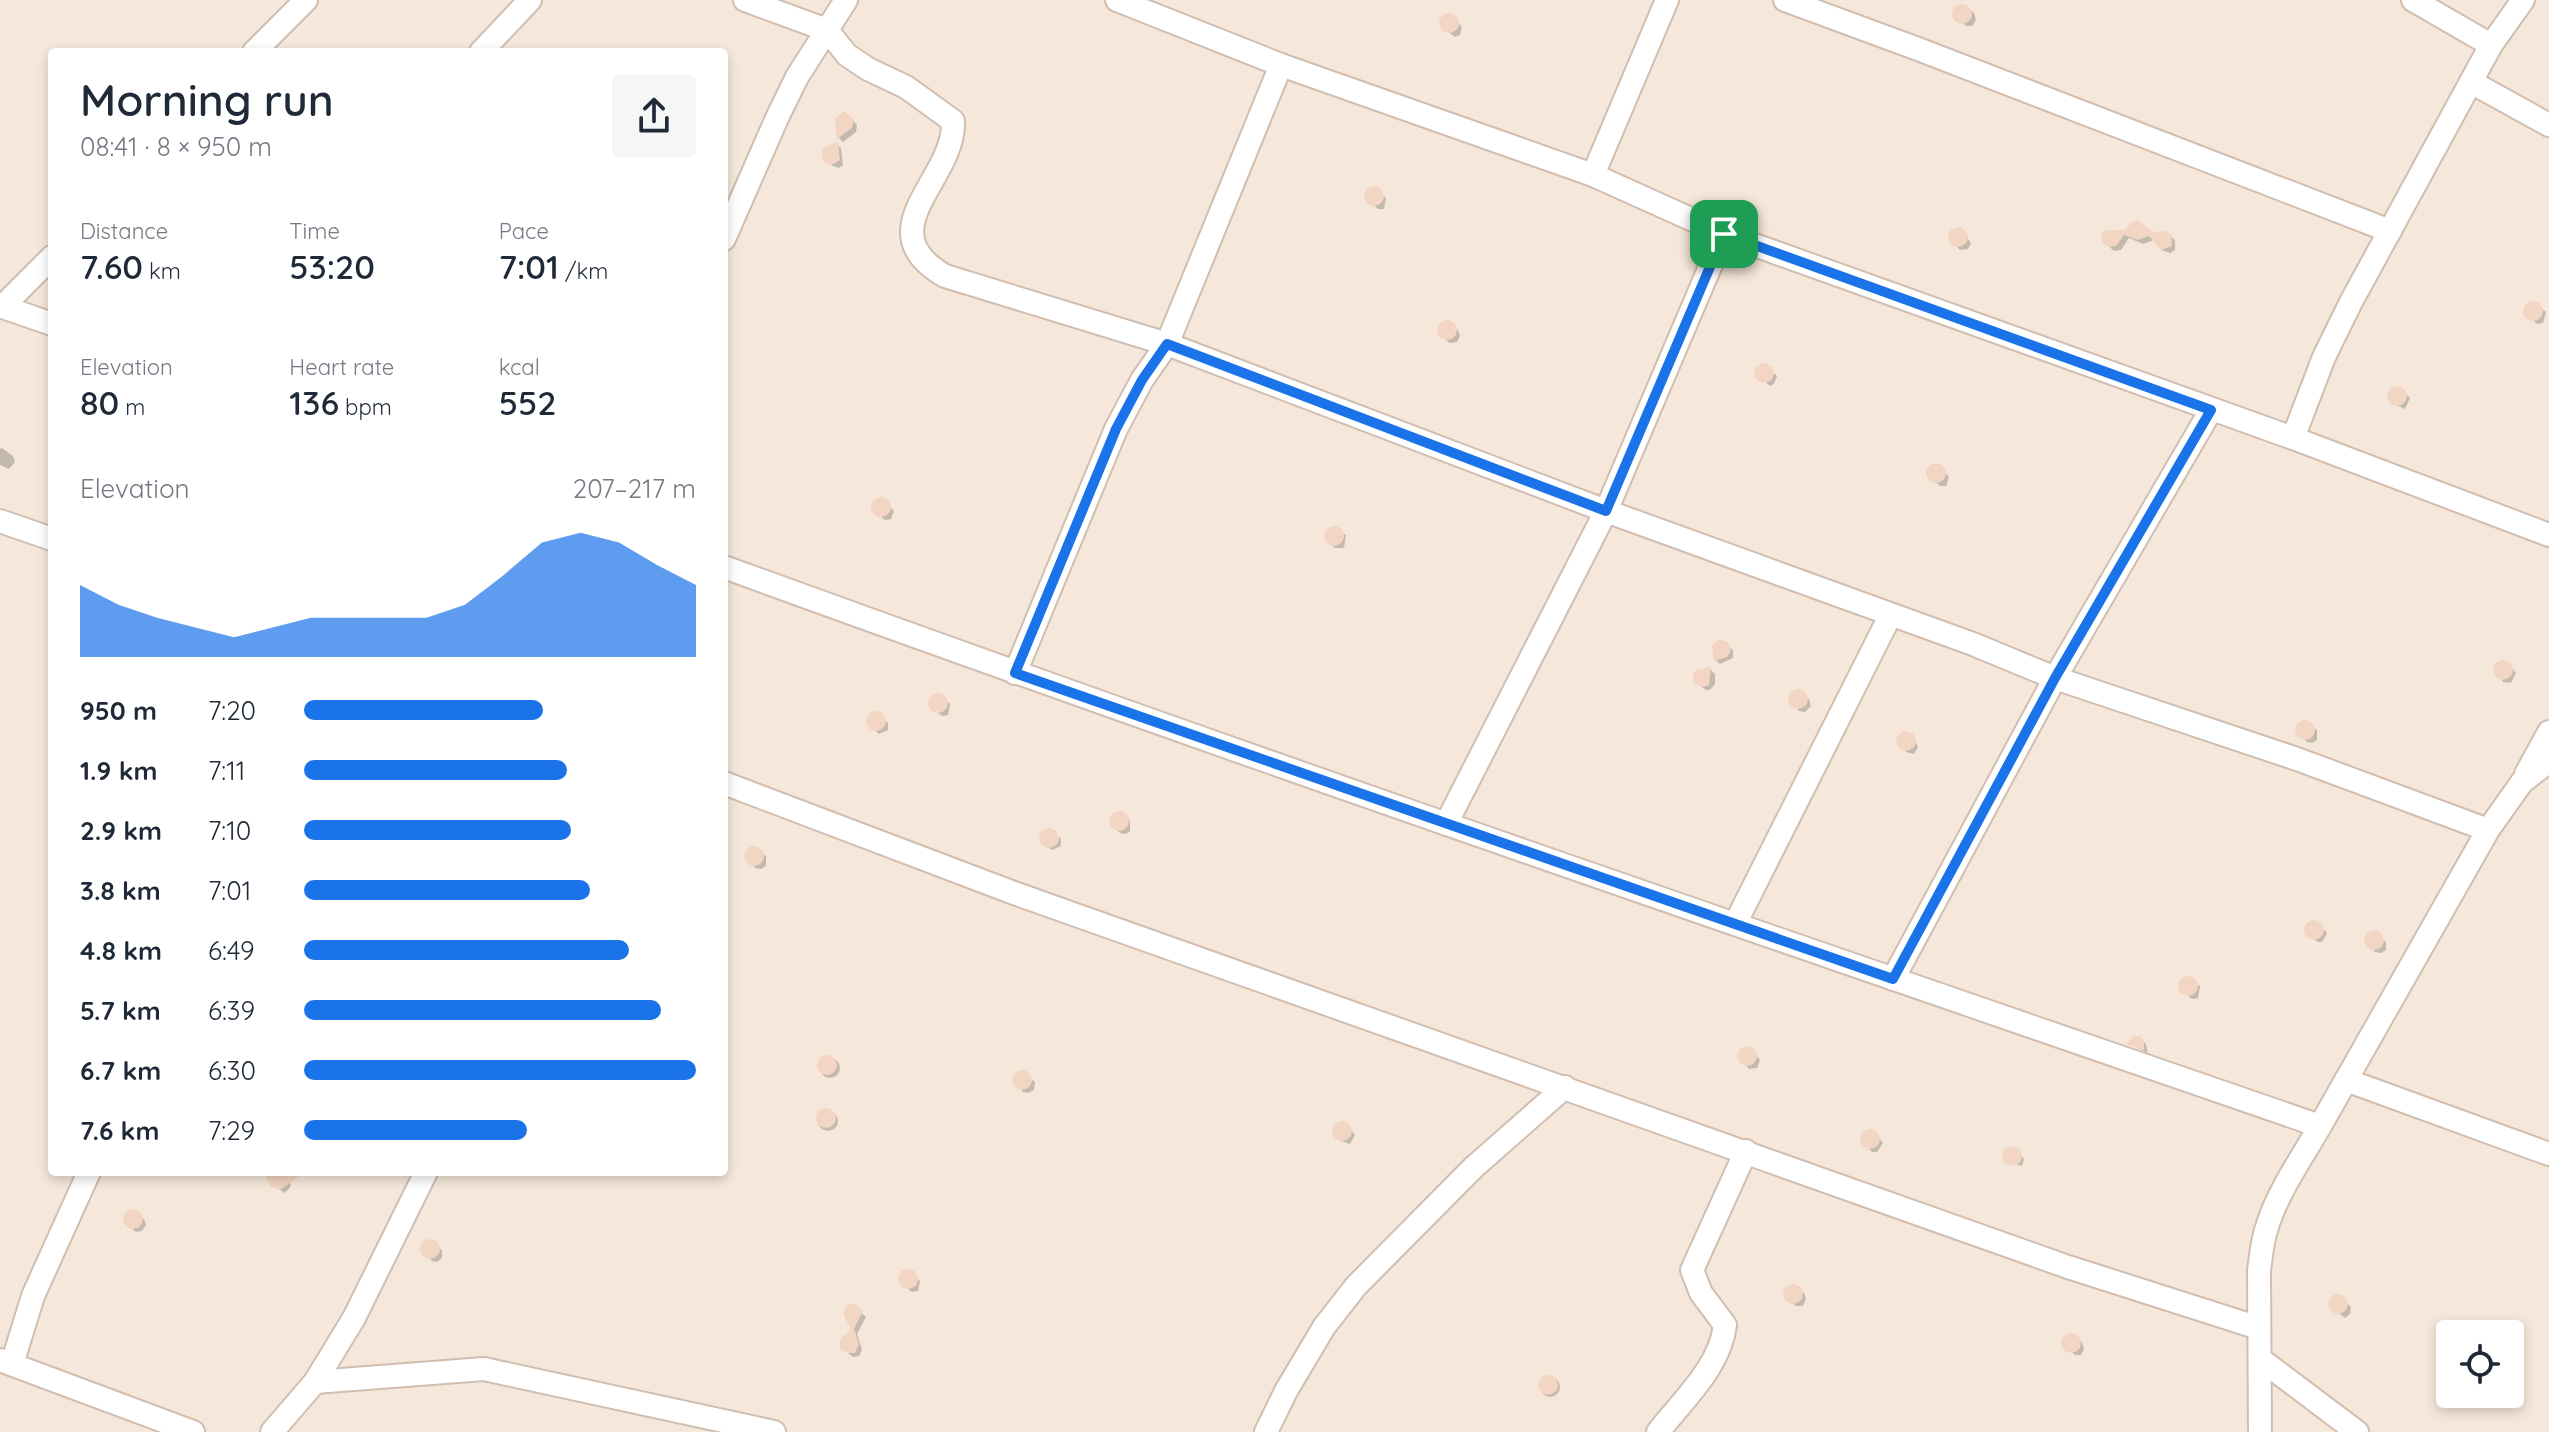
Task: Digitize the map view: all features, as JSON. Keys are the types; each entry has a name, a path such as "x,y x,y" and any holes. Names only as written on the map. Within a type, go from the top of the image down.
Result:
{"street":[{"path":"261,48 306,0"},
{"path":"485,48 530,0"},
{"path":"745,0 827,30 847,55 906,87 953,121 954,133 947,152 911,230 913,246 929,267 945,276 1167,344 1606,511 1973,644 2055,678 2297,759 2488,830"},
{"path":"728,230 777,118 846,0"},
{"path":"1117,0 1281,65 1593,175 1724,234 2293,438 2549,535"},
{"path":"1593,175 1667,0"},
{"path":"1785,0 2390,231"},
{"path":"2413,0 2491,45"},
{"path":"2293,438 2324,357 2390,231 2491,45 2523,0"},
{"path":"1015,673 1116,429 1142,380 1167,344 1281,65"},
{"path":"2471,82 2549,125"},
{"path":"1446,824 1606,511 1724,234"},
{"path":"48,261 1,307 48,323"},
{"path":"1893,979 2055,678 2211,410"},
{"path":"0,521 48,538"},
{"path":"728,568 1446,824 2320,1126"},
{"path":"1735,924 1890,616"},
{"path":"2260,1432 2259,1271 2267,1227 2284,1189 2488,830 2522,782 2549,732"},
{"path":"2522,782 2547,765"},
{"path":"728,785 1014,893 2068,1267 2259,1328"},
{"path":"2346,1080 2549,1154"},
{"path":"1266,1432 1324,1327 1356,1286 1474,1167 1565,1087"},
{"path":"1658,1432 1716,1356 1723,1340 1725,1325 1701,1293 1692,1270 1746,1151"},
{"path":"87,1176 6,1362 193,1432"},
{"path":"272,1432 315,1382 354,1318 424,1176"},
{"path":"2260,1359 2357,1432"},
{"path":"315,1382 484,1369 774,1432"}],"shaded area":[{"path":"0,0 2549,0 2549,1432 0,1432"}],"building":[{"path":"1962,4 1969,7 1972,14 1969,21 1962,24 1955,21 1952,14 1955,7"},
{"path":"1449,13 1456,16 1459,23 1456,30 1449,33 1442,30 1439,23 1442,16"},
{"path":"844,111 854,119 852,128 837,139 835,119"},
{"path":"838,142 840,160 834,164 826,163 822,151"},
{"path":"1374,186 1381,189 1384,196 1381,203 1374,206 1367,203 1364,196 1367,189"},
{"path":"2138,220 2153,232 2171,234 2172,246 2161,250 2149,236 2138,240 2124,235 2116,246 2103,244 2101,235 2105,230 2125,230"},
{"path":"1958,227 1965,230 1968,237 1965,244 1958,247 1951,244 1948,237 1951,230"},
{"path":"2533,301 2540,304 2543,311 2540,318 2533,321 2526,318 2523,311 2526,304"},
{"path":"1447,320 1454,323 1457,330 1454,337 1447,340 1440,337 1437,330 1440,323"},
{"path":"1764,363 1771,366 1774,373 1771,380 1764,383 1757,380 1754,373 1757,366"},
{"path":"2397,386 2404,389 2407,396 2404,403 2397,406 2390,403 2387,396 2390,389"},
{"path":"1936,463 1943,466 1946,473 1943,480 1936,483 1929,480 1926,473 1929,466"},
{"path":"881,497 888,500 891,507 888,514 881,517 874,514 871,507 874,500"},
{"path":"1334,526 1341,529 1344,536 1341,543 1334,546 1327,543 1324,536 1327,529"},
{"path":"1719,639 1728,642 1731,650 1727,657 1714,661 1712,646"},
{"path":"2503,660 2510,663 2513,670 2510,677 2503,680 2496,677 2493,670 2496,663"},
{"path":"1711,667 1709,685 1703,687 1693,683 1696,670"},
{"path":"1798,689 1805,692 1808,699 1805,706 1798,709 1791,706 1788,699 1791,692"},
{"path":"938,693 945,696 948,703 945,710 938,713 931,710 928,703 931,696"},
{"path":"876,711 883,714 886,721 883,728 876,731 869,728 866,721 869,714"},
{"path":"2305,720 2312,723 2315,730 2312,737 2305,740 2298,737 2295,730 2298,723"},
{"path":"1906,731 1913,734 1916,741 1913,748 1906,751 1899,748 1896,741 1899,734"},
{"path":"1119,811 1126,814 1129,821 1126,828 1119,831 1112,828 1109,821 1112,814"},
{"path":"1049,828 1056,831 1059,838 1056,845 1049,848 1042,845 1039,838 1042,831"},
{"path":"754,846 761,849 764,856 761,863 754,866 747,863 744,856 747,849"},
{"path":"2314,920 2321,923 2324,930 2321,937 2314,940 2307,937 2304,930 2307,923"},
{"path":"2374,930 2381,933 2384,940 2381,947 2374,950 2367,947 2364,940 2367,933"},
{"path":"2188,976 2195,979 2198,986 2195,993 2188,996 2181,993 2178,986 2181,979"},
{"path":"2133,1036 2144,1040 2144,1050 2126,1044"},
{"path":"1747,1046 1754,1049 1757,1056 1754,1063 1747,1066 1740,1063 1737,1056 1740,1049"},
{"path":"827,1055 834,1058 837,1065 834,1072 827,1075 820,1072 817,1065 820,1058"},
{"path":"1022,1070 1029,1073 1032,1080 1029,1087 1022,1090 1015,1087 1012,1080 1015,1073"},
{"path":"826,1108 833,1111 836,1118 833,1125 826,1128 819,1125 816,1118 819,1111"},
{"path":"1342,1121 1349,1124 1352,1131 1349,1138 1342,1141 1335,1138 1332,1131 1335,1124"},
{"path":"1870,1129 1877,1132 1880,1139 1877,1146 1870,1149 1863,1146 1860,1139 1863,1132"},
{"path":"2012,1146 2019,1149 2022,1156 2019,1163 2012,1166 2005,1163 2002,1156 2005,1149"},
{"path":"265,1176 299,1176 280,1190 271,1187"},
{"path":"133,1209 140,1212 143,1219 140,1226 133,1229 126,1226 123,1219 126,1212"},
{"path":"430,1239 437,1242 440,1249 437,1256 430,1259 423,1256 420,1249 423,1242"},
{"path":"908,1269 915,1272 918,1279 915,1286 908,1289 901,1286 898,1279 901,1272"},
{"path":"1793,1284 1800,1287 1803,1294 1800,1301 1793,1304 1786,1301 1783,1294 1786,1287"},
{"path":"2338,1294 2345,1297 2348,1304 2345,1311 2338,1314 2331,1311 2328,1304 2331,1297"},
{"path":"854,1303 863,1311 854,1329 859,1344 855,1353 847,1353 841,1350 839,1344 851,1329 844,1310"},
{"path":"2071,1333 2078,1336 2081,1343 2078,1350 2071,1353 2064,1350 2061,1343 2064,1336"},
{"path":"1548,1375 1555,1378 1558,1385 1555,1392 1548,1395 1541,1392 1538,1385 1541,1378"}],"route":[{"path":"1724,234 2211,410 2055,678 1893,979 1015,673 1116,429 1142,380 1167,344 1606,511 1724,234"}]}
